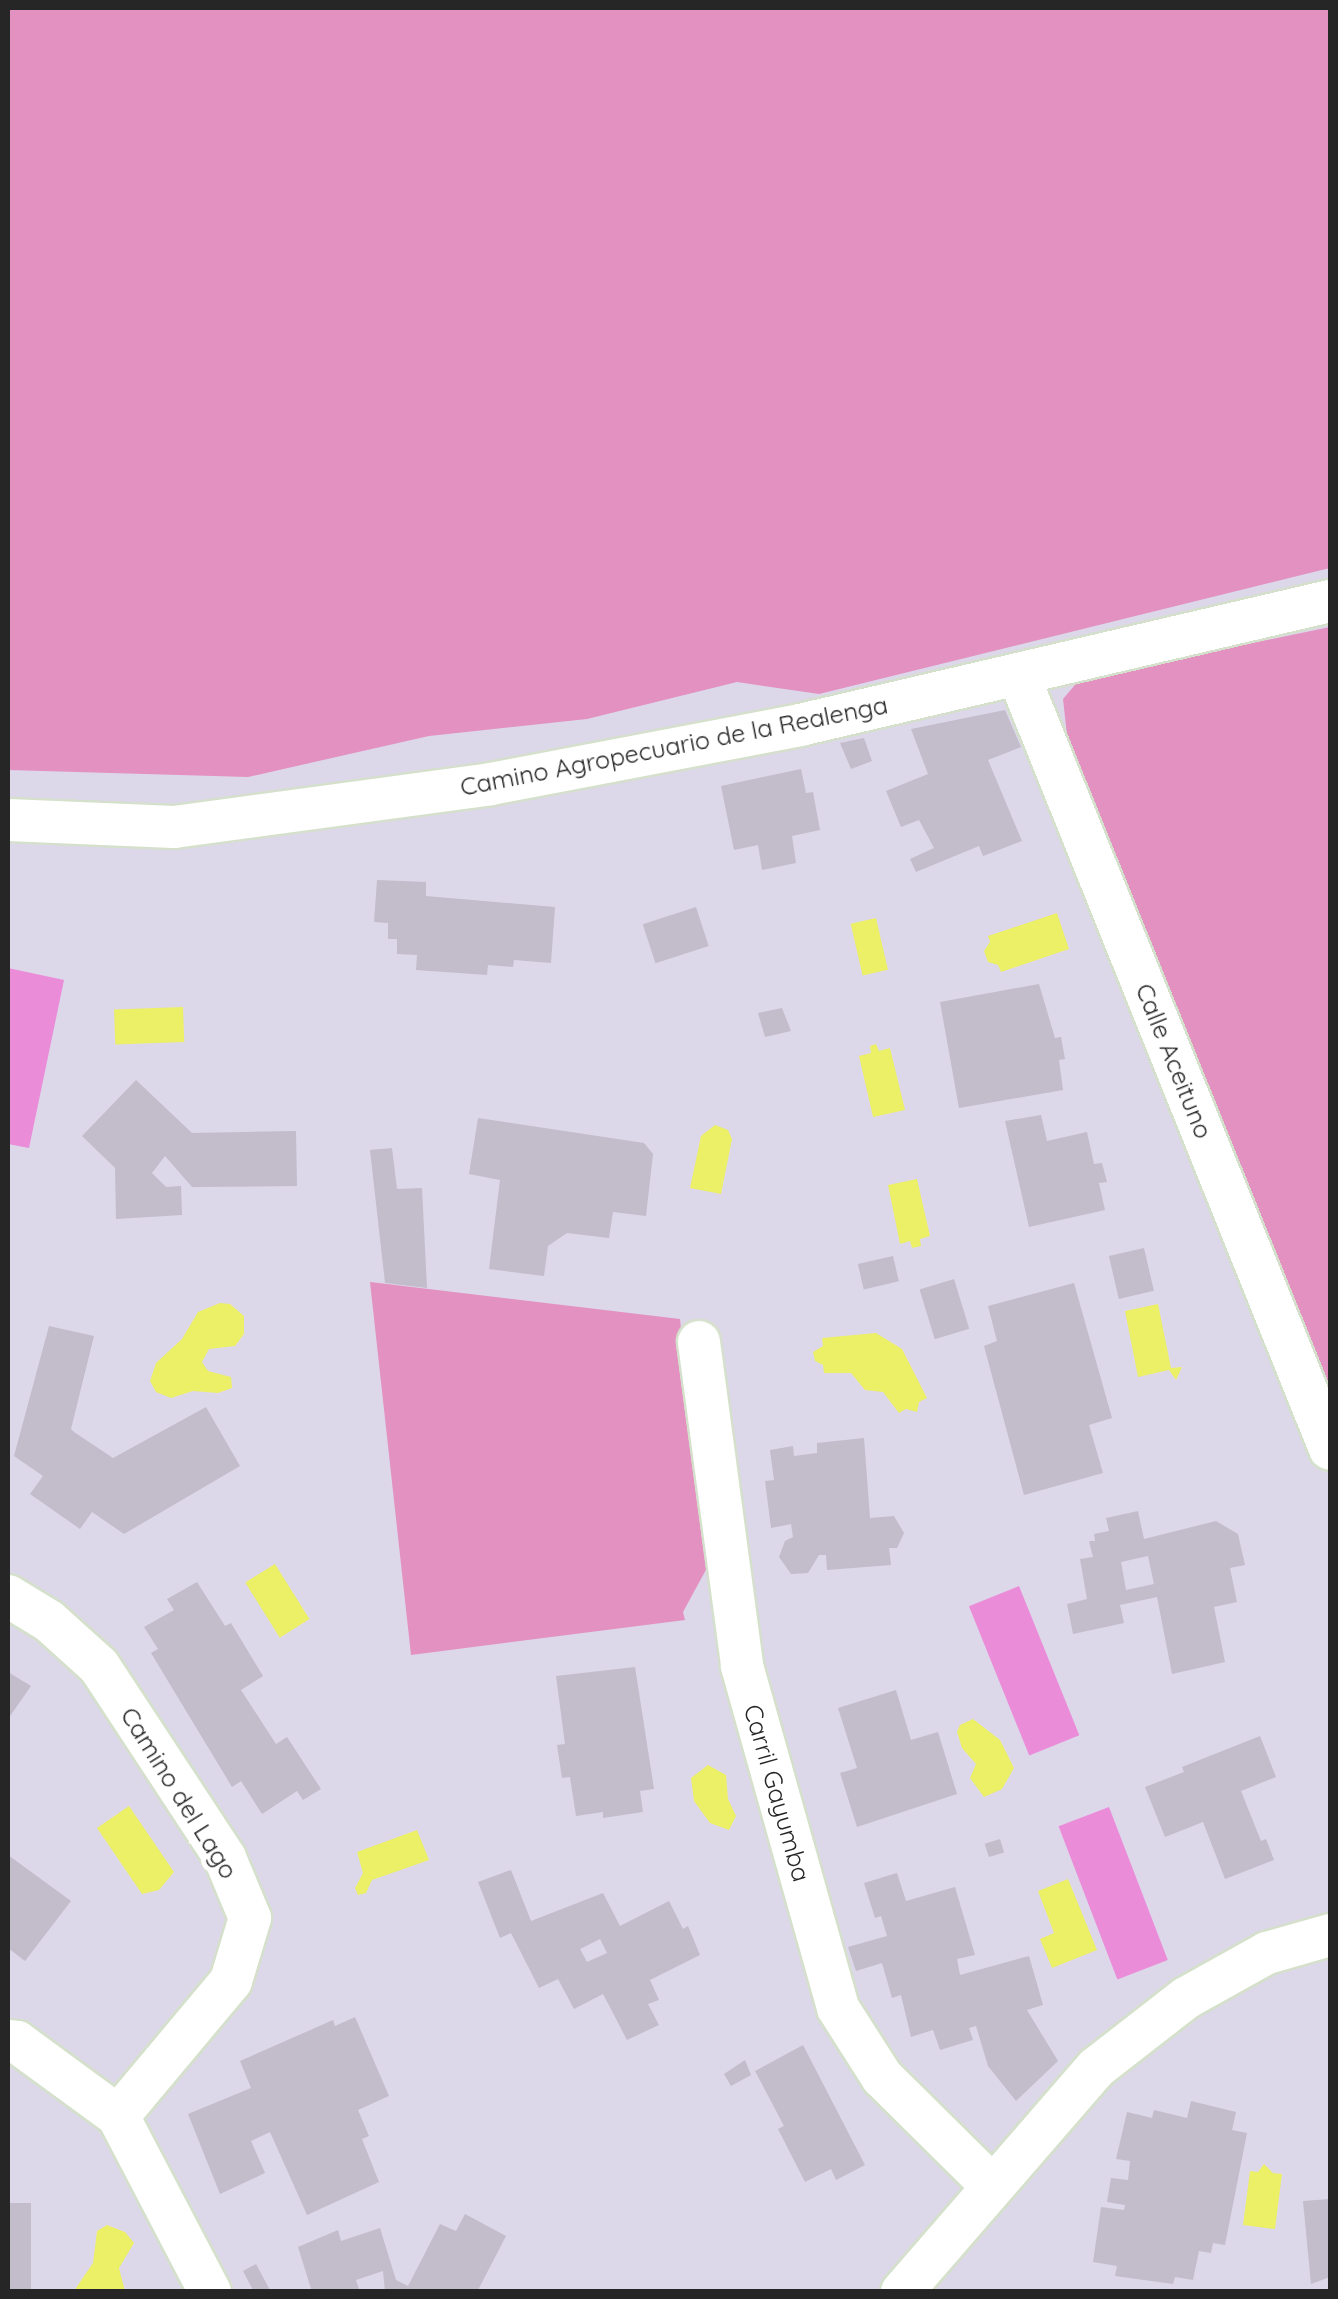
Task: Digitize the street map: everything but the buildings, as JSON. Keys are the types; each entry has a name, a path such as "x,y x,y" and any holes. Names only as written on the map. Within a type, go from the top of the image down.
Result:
{"street":[{"name":"Camino Agropecuario de la Realenga","path":"8,820 174,827 491,784 800,725 1330,601"},
{"name":"Calle Aceituno","path":"1018,674 1330,1449"},
{"name":"Carril Gayumba","path":"698,1342 742,1666 838,2008 882,2077 992,2186"},
{"name":"Camino del Lago","path":"8,1596 50,1622 99,1666 225,1858 250,1918 231,1982 118,2116"},
{"path":"902,2292 1096,2068 1186,1998 1267,1953 1330,1935"},
{"path":"8,2042 17,2042 118,2116 210,2292"}],"shaded area":[{"path":"8,8 1330,8 1330,568 819,694 737,682 587,719 429,736 248,777 8,770"},
{"path":"1330,627 1330,1395 1068,744 1063,699 1080,679"},
{"path":"1057,913 1069,949 1001,972 998,965 988,962 984,951 990,942 988,936"},
{"path":"876,918 888,970 863,975 851,924"},
{"path":"8,968 64,980 29,1148 8,1144"},
{"path":"183,1007 184,1042 115,1044 114,1009"},
{"path":"876,1044 879,1051 890,1048 905,1110 873,1117 859,1056 871,1053 870,1046"},
{"path":"715,1125 728,1130 732,1139 721,1194 690,1188 701,1136"},
{"path":"917,1179 930,1236 920,1239 921,1246 912,1248 910,1241 900,1244 888,1185"},
{"path":"370,1282 680,1319 708,1566 683,1612 685,1620 411,1655"},
{"path":"220,1303 230,1304 244,1316 244,1334 235,1346 209,1349 202,1362 208,1371 231,1377 232,1388 218,1393 193,1391 171,1398 156,1392 150,1381 156,1363 182,1339 198,1312"},
{"path":"1158,1304 1171,1368 1182,1367 1176,1380 1169,1370 1138,1377 1125,1311"},
{"path":"876,1333 902,1349 927,1398 919,1402 917,1412 906,1409 899,1413 883,1392 865,1390 851,1373 824,1373 823,1365 815,1361 813,1352 823,1346 822,1338"},
{"path":"275,1564 309,1619 280,1638 245,1583"},
{"path":"1019,1586 1079,1735 1029,1756 969,1606"},
{"path":"973,1719 1000,1740 1014,1768 1002,1789 984,1797 970,1778 976,1764 962,1748 957,1732 960,1725"},
{"path":"708,1765 726,1775 728,1799 736,1816 729,1830 710,1823 694,1801 691,1778"},
{"path":"129,1806 174,1872 159,1890 142,1894 97,1828"},
{"path":"1109,1807 1168,1960 1117,1979 1059,1826"},
{"path":"417,1830 429,1860 372,1880 366,1893 358,1895 355,1888 363,1873 357,1852"},
{"path":"1068,1879 1097,1950 1052,1968 1040,1939 1054,1933 1038,1891"},
{"path":"1264,2164 1273,2173 1282,2174 1275,2229 1243,2225 1250,2171 1258,2172"},
{"path":"107,2225 125,2232 134,2243 119,2268 125,2291 74,2291 93,2263 97,2231"}]}
